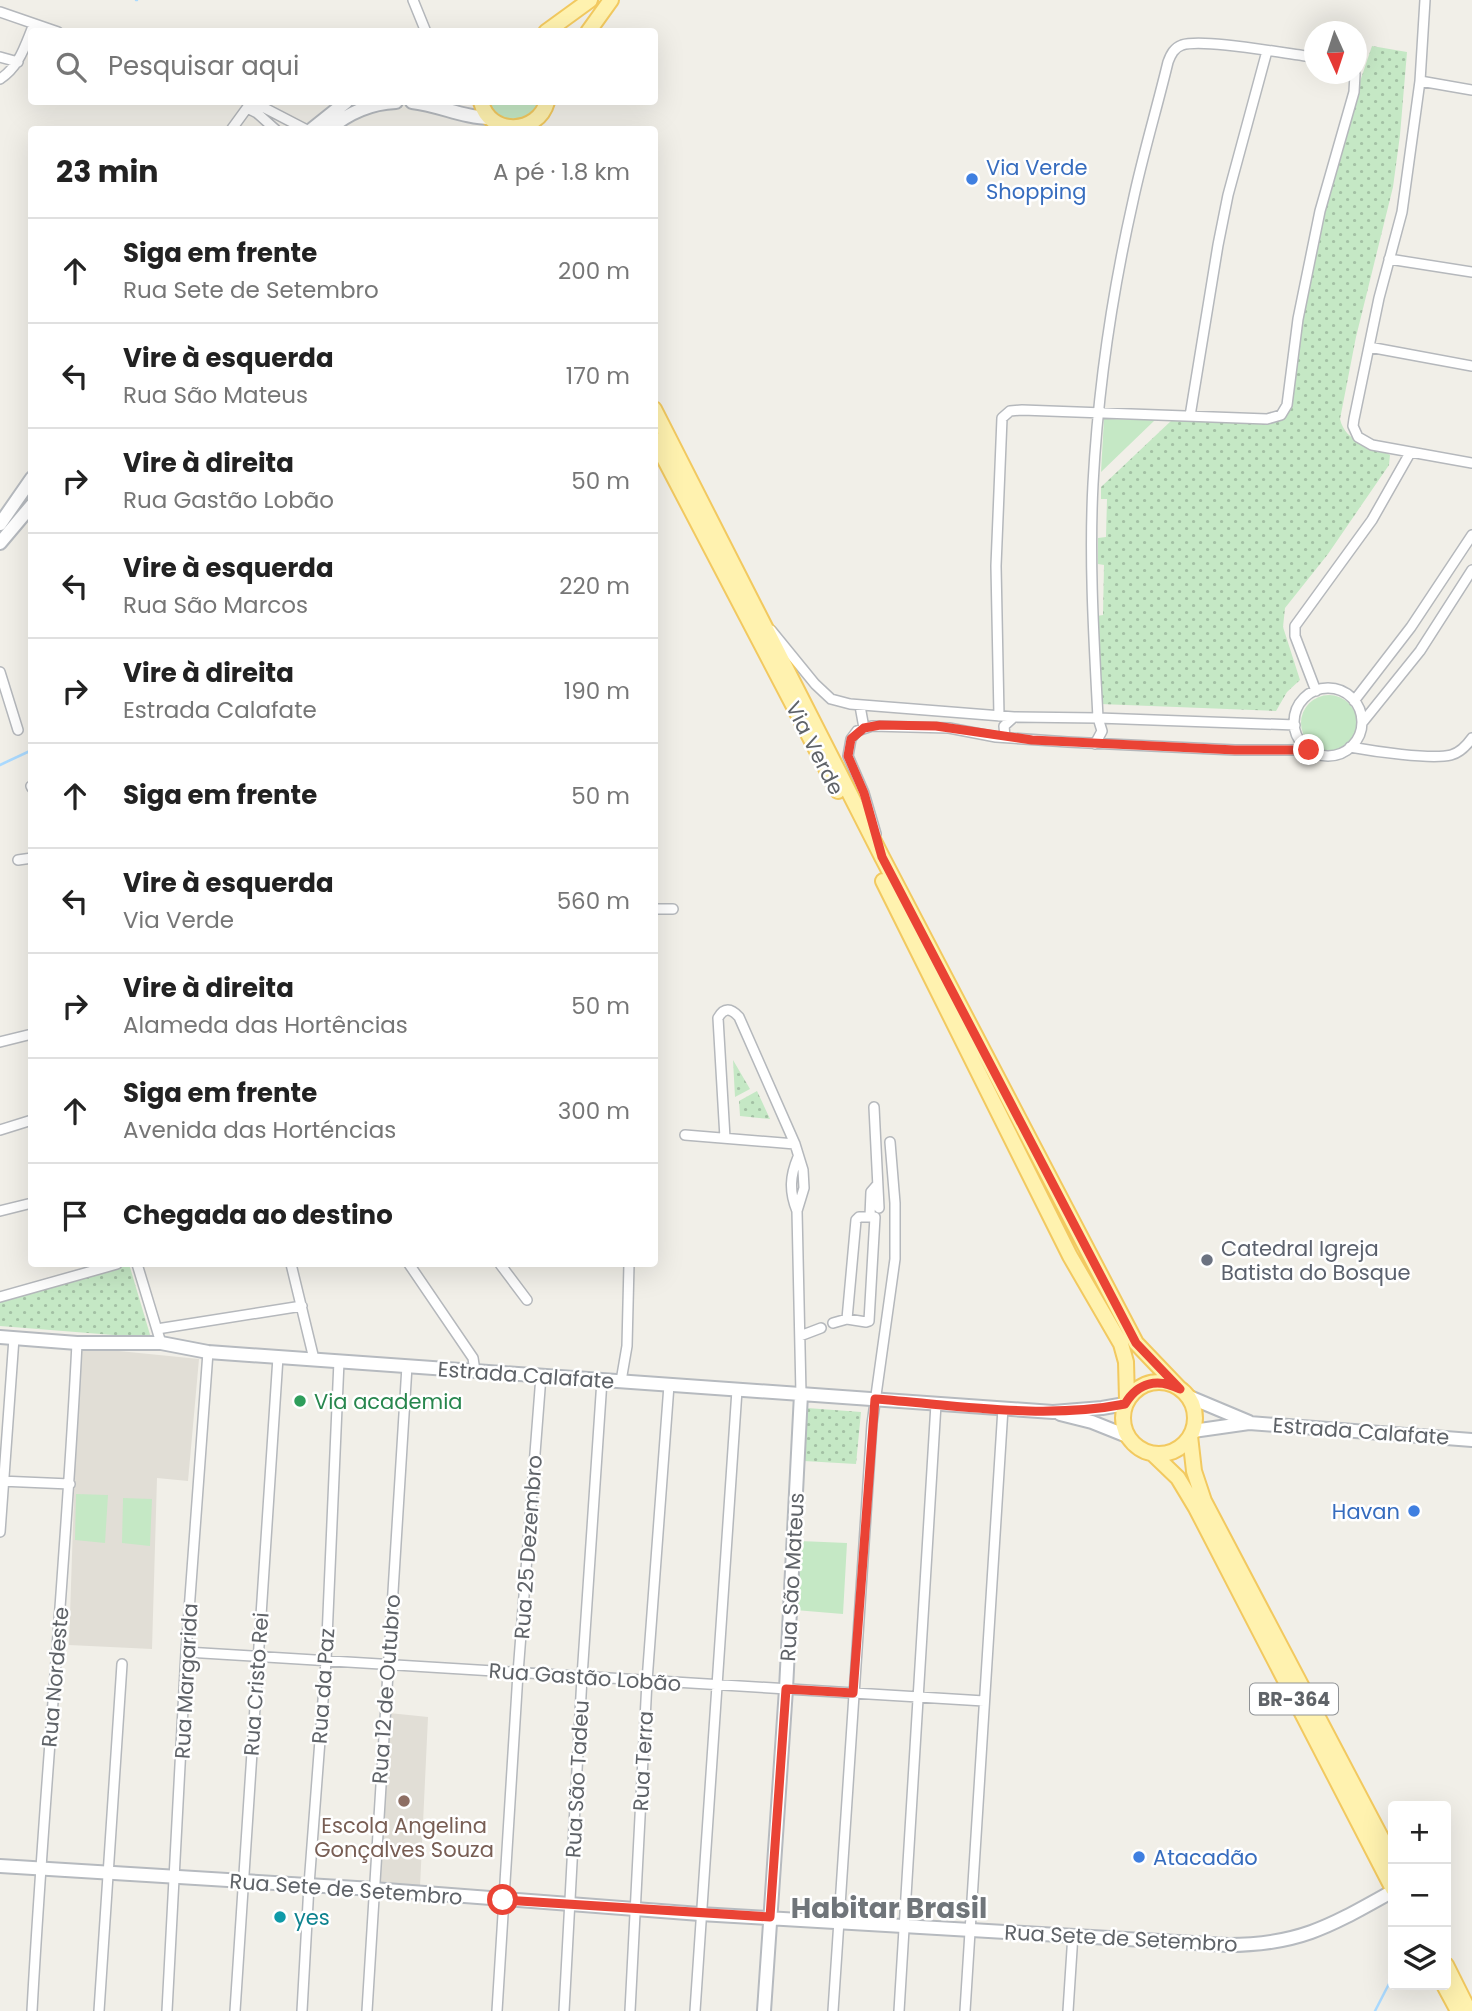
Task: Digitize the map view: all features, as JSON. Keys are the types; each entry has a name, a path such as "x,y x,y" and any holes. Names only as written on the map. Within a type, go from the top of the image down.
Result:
{"main road":[{"path":"552,28 590,0"},
{"path":"591,28 611,0"},
{"path":"483,105 494,123"},
{"path":"524,126 530,124 545,105"},
{"path":"543,126 546,105"},
{"name":"Via Verde","path":"658,417 882,857 1136,1343 1184,1392"},
{"name":"Via Verde","path":"658,447 874,863 1070,1256 1117,1336 1126,1362 1126,1401"},
{"path":"1126,1436 1123,1425 1126,1401 1135,1390 1146,1384 1169,1384 1184,1392"},
{"name":"BR-364","path":"1184,1392 1195,1413 1192,1433 1194,1471 1200,1505 1388,1880"},
{"path":"1153,1454 1175,1451 1192,1433"},
{"name":"BR-364","path":"1126,1436 1133,1445 1153,1454 1178,1478 1200,1505 1388,1851"},
{"path":"1451,1975 1469,2011"},
{"path":"1447,1990 1458,2011"}],"street":[{"path":"413,0 424,28"},
{"path":"1425,0 1420,81 1402,212 1368,347 1354,419 1355,432 1364,443 1472,463"},
{"path":"0,12 46,28"},
{"path":"32,28 34,24"},
{"path":"0,79 12,72 28,38"},
{"path":"1095,744 1102,731 1098,718 1092,585 1093,486 1099,412 1117,279 1168,62 1175,49 1184,44 1205,43 1304,56"},
{"path":"1190,416 1228,195 1267,51"},
{"path":"0,57 18,62"},
{"path":"1420,81 1472,90"},
{"path":"999,716 996,566 1002,418 1010,411 1021,410 1267,419 1281,415 1287,405 1298,318 1320,211 1354,84"},
{"path":"234,126 249,105"},
{"path":"251,105 272,126"},
{"path":"252,105 300,126"},
{"path":"314,126 342,105"},
{"path":"332,126 361,108 373,105"},
{"path":"434,105 494,123"},
{"path":"1389,259 1472,272"},
{"path":"1368,347 1472,366"},
{"path":"1316,691 1295,636 1295,626 1372,520 1410,453"},
{"path":"0,524 28,484"},
{"path":"0,543 28,510"},
{"path":"1354,701 1419,616 1472,535"},
{"path":"1362,723 1420,651 1472,570"},
{"path":"761,618 815,684 831,699 860,706 1014,717 1295,725"},
{"path":"0,673 18,730"},
{"path":"860,706 864,728 880,725 949,727 1005,737 1095,744 1309,750 1330,756 1341,753 1357,740 1362,723 1361,713 1354,701 1338,690 1327,688 1316,691 1306,696 1299,705 1295,725 1302,743 1309,750"},
{"path":"912,709 915,717 912,726"},
{"path":"1005,737 1004,726 1014,717"},
{"name":"Via Verde","path":"864,728 851,739 848,756 864,793 882,857"},
{"path":"1350,747 1389,753 1444,756 1459,751 1472,738"},
{"path":"18,860 28,859"},
{"path":"658,909 673,909"},
{"path":"725,1138 718,1018 721,1012 727,1009 739,1017 796,1144 803,1170 804,1188 797,1211 801,1394"},
{"path":"0,1042 28,1035"},
{"path":"874,1107 879,1208"},
{"path":"0,1129 28,1121"},
{"path":"685,1135 796,1144"},
{"path":"833,2011 875,1399 895,1259 895,1202 890,1142"},
{"path":"870,1216 871,1192 877,1185"},
{"path":"0,1212 28,1204"},
{"path":"833,1323 847,1319 869,1321 876,1217 856,1220 847,1319"},
{"path":"0,1297 106,1267"},
{"path":"138,1267 162,1343"},
{"path":"291,1267 314,1359"},
{"path":"411,1267 473,1357 475,1371"},
{"path":"502,1267 527,1300"},
{"path":"621,1381 627,1354 629,1267"},
{"path":"157,1329 302,1306"},
{"path":"800,1336 821,1328"},
{"name":"Estrada Calafate","path":"0,1337 77,1343 162,1343 208,1352 1053,1412 1102,1408 1126,1401"},
{"path":"0,1532 14,1338"},
{"name":"Rua Nordeste","path":"32,2011 39,1868 70,1484 77,1343"},
{"name":"Rua Margarida","path":"167,2011 186,1652 208,1352"},
{"name":"Rua Cristo Rei","path":"235,2011 278,1357"},
{"name":"Rua da Paz","path":"302,2011 326,1661 339,1361"},
{"name":"Rua 12 de Outubro","path":"367,2011 407,1366"},
{"name":"Rua 25 Dezembro","path":"497,2011 518,1673 541,1376"},
{"name":"Rua São Tadeu","path":"564,2011 582,1677 602,1380"},
{"name":"Rua Terra","path":"630,2011 647,1681 669,1385"},
{"path":"695,2011 737,1390"},
{"name":"Estrada Calafate","path":"1184,1392 1249,1423"},
{"name":"Rua São Mateus","path":"764,2011 786,1689 801,1394"},
{"path":"900,2011 936,1404"},
{"path":"965,2011 1003,1408"},
{"name":"Estrada Calafate","path":"1053,1412 1092,1422 1126,1436"},
{"name":"Estrada Calafate","path":"1192,1433 1249,1423 1472,1440"},
{"path":"2,1480 70,1484"},
{"name":"Rua Gastão Lobão","path":"186,1652 984,1701"},
{"path":"99,2011 122,1664"},
{"name":"Rua Sete de Setembro","path":"0,1866 373,1889 700,1914 1227,1945 1279,1942 1323,1929 1388,1893"},
{"path":"1068,2011 1073,1934"}],"shaded area":[{"path":"79,1347 199,1359 188,1481 157,1478 152,1649 69,1645"},
{"name":"Escola Angelina Gonçalves Souza","path":"389,1713 428,1717 420,1887 379,1886"}],"green space":[{"path":"1372,46 1407,52 1393,187 1356,337 1340,419 1353,438 1390,455 1389,465 1328,554 1285,608 1283,627 1300,680 1287,692 1276,711 1100,704 1097,616 1103,615 1104,565 1098,564 1098,538 1106,537 1107,499 1101,499 1101,487 1172,420 1271,423 1282,419 1316,237 1347,120 1359,84 1367,84 1367,61"},
{"path":"489,105 538,105 529,115 514,120 498,116"},
{"path":"1104,419 1155,420 1101,472"},
{"path":"1323,695 1335,695 1349,703 1357,717 1355,734 1349,743 1335,751 1323,751 1306,739 1301,729 1301,717 1313,700"},
{"path":"733,1060 750,1089 735,1097"},
{"path":"757,1091 770,1119 740,1116 739,1101"},
{"path":"114,1267 130,1267 151,1338 0,1326 0,1297"},
{"path":"807,1408 861,1412 856,1464 804,1461"},
{"path":"76,1494 108,1495 105,1543 75,1540"},
{"path":"123,1498 152,1499 150,1546 122,1543"},
{"path":"800,1541 847,1543 843,1614 795,1610"}],"waterway":[{"path":"0,765 28,752"},
{"path":"1375,2011 1388,1986"}],"place":[{"name":"Via Verde Shopping","path":"972,179"},
{"name":"Catedral Igreja Batista do Bosque","path":"1207,1260"},
{"name":"Via academia","path":"300,1401"},
{"name":"Havan","path":"1414,1511"},
{"name":"Escola Angelina Gonçalves Souza","path":"404,1801"},
{"name":"Atacadão","path":"1139,1857"},
{"name":"yes","path":"280,1917"}],"district":[{"name":"Habitar Brasil","path":"889,1908"}],"route":[{"path":"503,1900 770,1917 786,1689 853,1693 875,1399 1053,1412 1125,1404 1135,1390 1157,1382 1180,1389 1136,1343 882,857 864,793 848,756 851,739 857,732 872,726 936,726 996,737 1032,740 1235,750 1309,750"}]}
